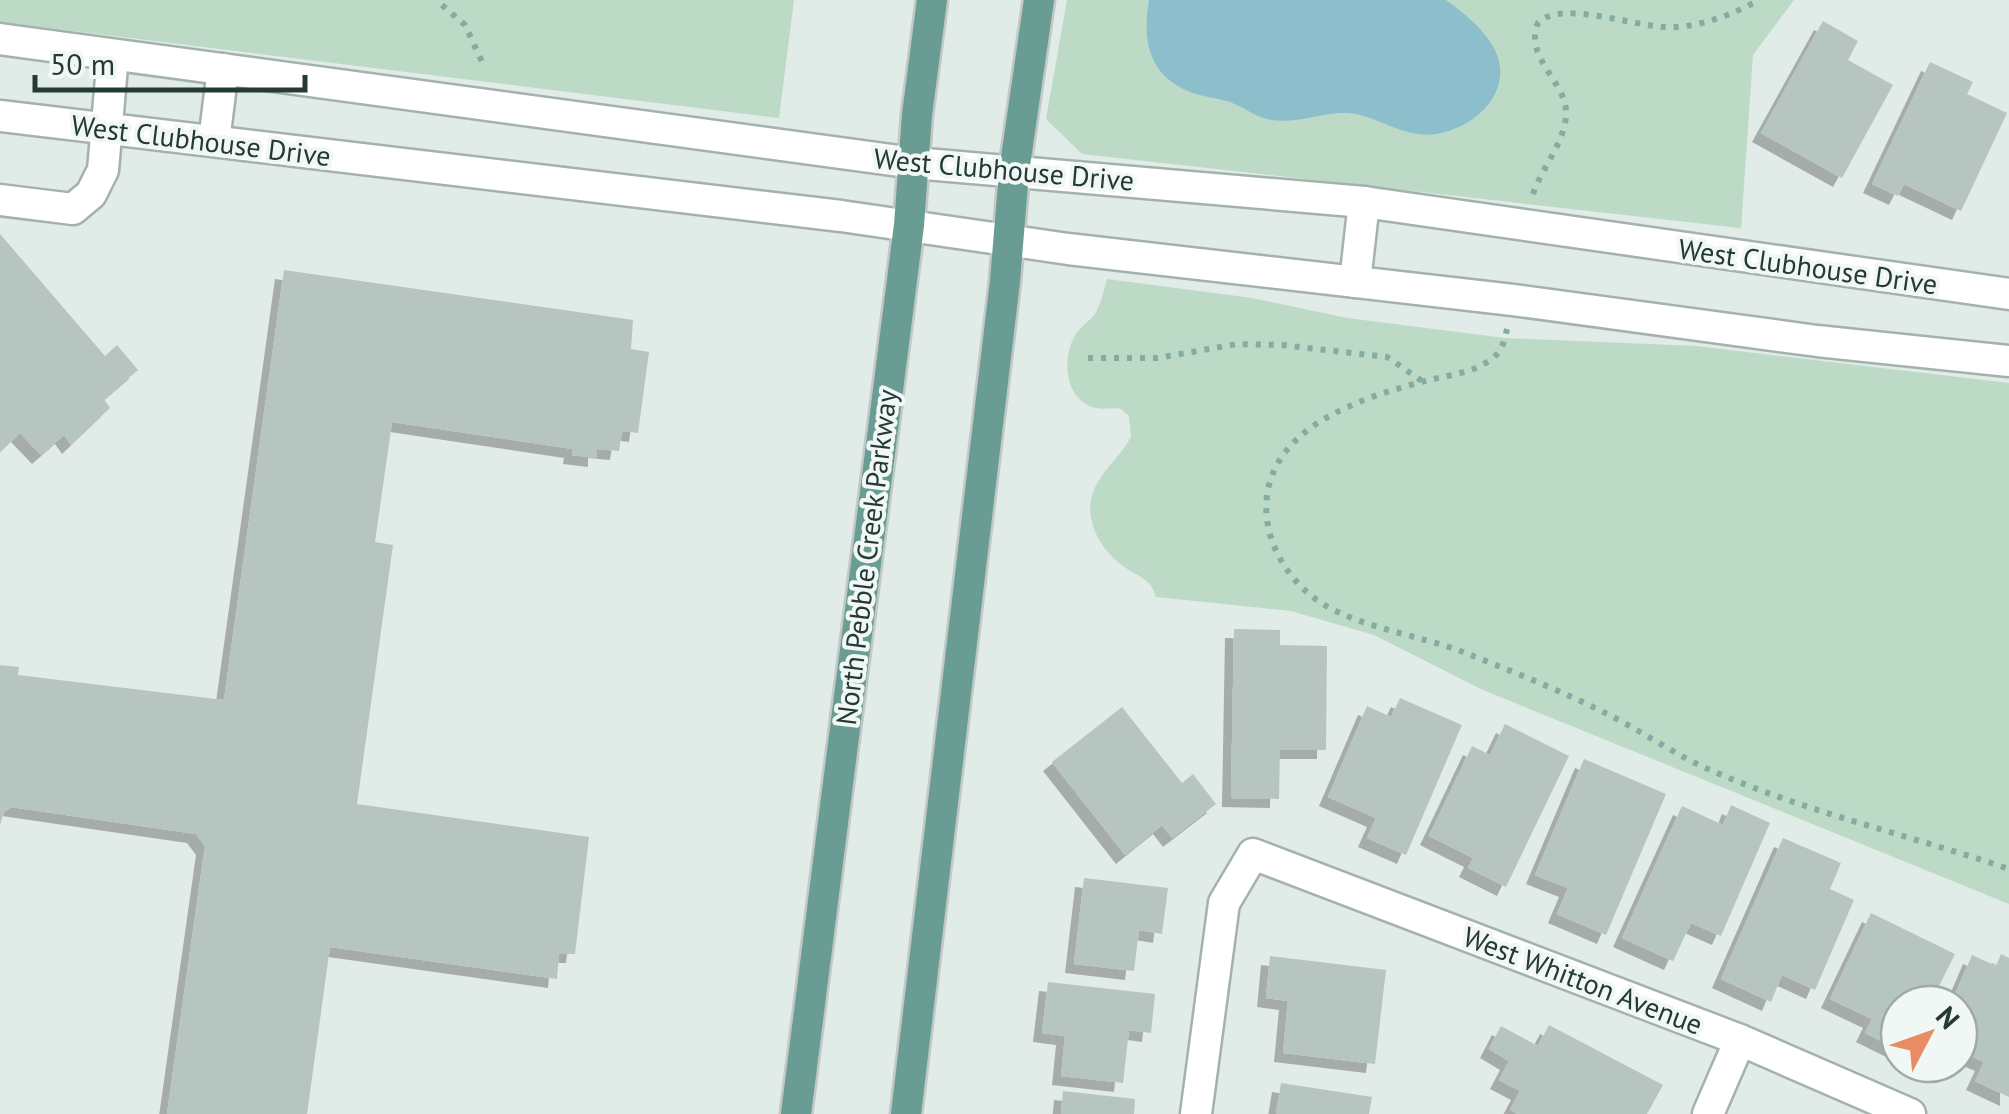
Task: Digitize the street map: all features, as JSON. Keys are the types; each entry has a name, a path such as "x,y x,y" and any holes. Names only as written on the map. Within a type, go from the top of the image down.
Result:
{"main road":[{"name":"North Pebble Creek Parkway","path":"796,1114 909,226 932,0"},
{"path":"906,1114 1014,172 1039,0"}],"street":[{"name":"West Clubhouse Drive","path":"0,40 914,162 1364,202 2009,294"},
{"path":"0,200 73,209 91,194 103,170 113,54"},
{"path":"214,141 223,69"},
{"name":"West Clubhouse Drive","path":"0,116 1513,300 1817,342 2009,361"},
{"path":"1355,282 1364,202"},
{"name":"West Whitton Avenue","path":"1196,1114 1224,903 1253,854 1740,1040 1910,1114"},
{"path":"1708,1114 1740,1040"}],"path":[{"path":"1604,7 1644,23 1669,27 1722,16 1759,0"},
{"path":"1528,225 1538,180 1566,115 1562,93 1541,60 1536,34 1538,22 1556,4"},
{"path":"442,5 465,25 483,64"},
{"path":"1513,300 1505,338 1496,356 1479,366 1358,404 1320,422 1290,446 1276,466 1266,514 1272,545 1289,574 1312,597 1358,618 1440,643 1494,665 1608,715 1706,769 1880,831 2009,869"},
{"path":"1088,358 1156,358 1238,344 1282,345 1387,357 1423,382"}],"green space":[{"path":"0,0 794,0 779,118 0,22"},
{"path":"1067,0 1794,0 1753,55 1741,228 1082,154 1046,119"},
{"path":"1107,279 1252,298 1347,318 1505,338 1696,346 2009,383 2009,904 1483,690 1374,635 1291,611 1156,597 1146,580 1109,553 1091,520 1092,495 1098,482 1131,437 1129,416 1121,409 1099,409 1085,404 1077,397 1068,377 1071,343 1095,313"}],"water":[{"path":"1149,0 1446,0 1473,21 1490,41 1500,78 1496,92 1478,115 1436,134 1413,133 1347,113 1281,121 1266,119 1230,102 1193,93 1167,78 1148,44"}],"building":[{"path":"1823,21 1858,41 1848,60 1893,85 1842,178 1761,133"},
{"path":"1930,62 1973,82 1967,94 2007,113 1961,211 1904,184 1898,196 1872,184"},
{"path":"0,234 105,356 117,345 138,370 104,399 110,408 71,445 64,435 41,455 20,433 0,452"},
{"path":"284,270 633,320 631,349 649,352 638,433 622,431 619,451 597,449 597,458 572,455 573,449 392,422 375,542 393,545 357,804 589,837 575,954 559,954 557,979 330,947 307,1114 167,1114 205,846 196,834 11,807 4,812 0,825 0,665 19,667 18,675 224,700"},
{"path":"1234,629 1280,630 1280,645 1327,646 1326,750 1280,750 1279,799 1231,798"},
{"path":"1400,698 1462,725 1406,855 1367,838 1376,818 1328,797 1367,706 1391,717"},
{"path":"1122,707 1182,783 1193,774 1216,804 1172,838 1162,825 1125,855 1052,762"},
{"path":"1505,724 1569,756 1506,887 1468,868 1473,858 1429,836 1472,746 1490,755"},
{"path":"1584,759 1666,794 1606,935 1557,914 1568,888 1535,875"},
{"path":"1731,805 1770,823 1721,936 1691,923 1673,961 1622,938 1682,806 1723,825"},
{"path":"1783,838 1841,863 1830,889 1854,900 1815,990 1782,975 1771,1002 1721,979"},
{"path":"1084,878 1168,888 1162,934 1139,930 1134,971 1074,964"},
{"path":"1871,913 1955,954 1940,984 1879,984 1879,1040 1865,1033 1872,1019 1830,999"},
{"path":"2001,954 2009,958 2009,1097 1979,1083 1984,1062 1979,1060 1979,984 1960,984 1972,955 1996,966"},
{"path":"1270,956 1386,970 1375,1064 1283,1053 1288,1001 1266,998"},
{"path":"1048,982 1155,994 1151,1033 1129,1030 1123,1083 1061,1076 1065,1036 1042,1033"},
{"path":"1549,1025 1663,1085 1647,1114 1518,1114 1510,1110 1520,1091 1499,1080 1509,1061 1489,1049 1501,1026 1538,1046"},
{"path":"1281,1083 1372,1097 1369,1114 1276,1114"},
{"path":"1063,1091 1135,1099 1134,1114 1061,1114"}]}
